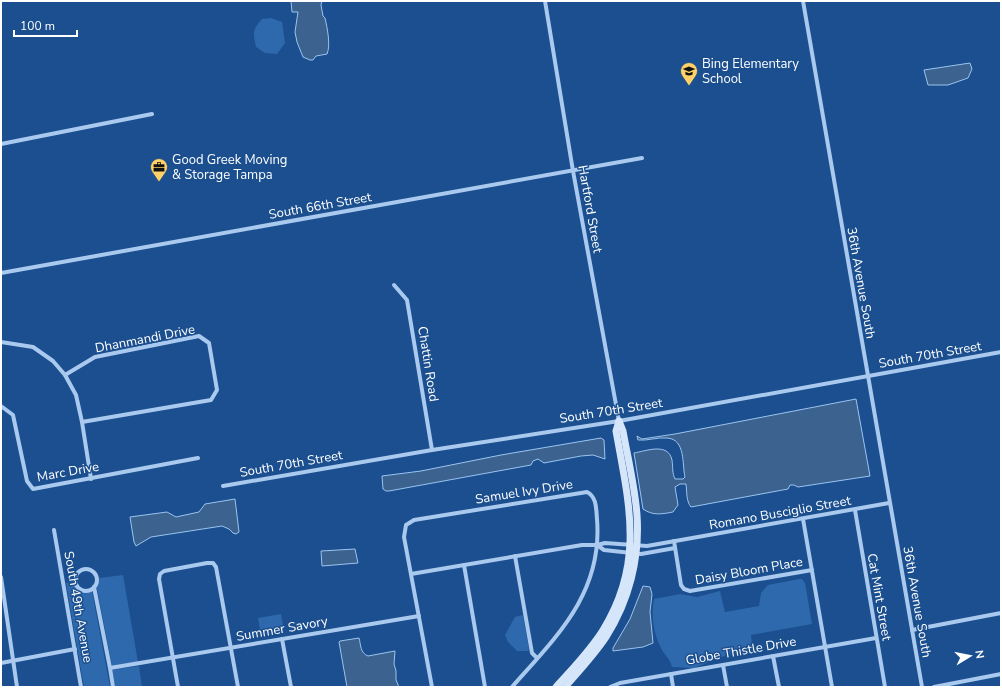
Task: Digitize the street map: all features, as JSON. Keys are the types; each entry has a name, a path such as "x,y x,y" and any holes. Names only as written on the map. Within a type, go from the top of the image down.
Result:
{"street":[{"name":"Hartford Street","path":"545,1 573,171 619,421"},
{"name":"36th Avenue South","path":"803,1 867,377 922,687"},
{"path":"1,144 152,114"},
{"name":"South 66th Street","path":"1,273 642,158"},
{"name":"Chattin Road","path":"394,285 407,300 432,450"},
{"name":"Dhanmandi Drive","path":"65,375 95,357 199,336 208,343 217,390 211,400 82,422"},
{"path":"1,342 33,347 53,361 65,375 76,394 91,479"},
{"name":"South 70th Street","path":"223,486 432,450 619,421 1001,352"},
{"name":"Marc Drive","path":"1,406 13,415 26,481 33,489 198,458"},
{"path":"565,687 597,650 614,624 628,591 636,507 623,431 619,421"},
{"name":"Samuel Ivy Drive","path":"432,687 404,537 406,525 414,520 579,492 587,492 591,494 594,499 598,527 597,545 592,570 583,596 566,624 512,687"},
{"name":"Romano Busciglio Street","path":"597,545 604,550 633,549 889,503"},
{"name":"Cat Mint Street","path":"855,510 885,687"},
{"path":"803,519 832,687"},
{"name":"South 49th Avenue","path":"54,530 81,687"},
{"path":"674,541 675,548"},
{"name":"Romano Busciglio Street","path":"411,574 582,545 597,545 605,543 633,549 646,554 675,548"},
{"name":"Daisy Bloom Place","path":"675,548 681,585 684,590 690,591 812,570"},
{"path":"556,687 588,651 608,621 622,588 633,549"},
{"path":"515,556 532,653 537,658"},
{"path":"178,687 159,578 160,574 164,571 185,566 213,563 216,567 238,687"},
{"path":"464,565 485,687"},
{"path":"94,587 88,590 81,589 76,584 76,577 78,574 83,570 90,570 97,578 94,587 113,687"},
{"path":"1,577 17,687"},
{"path":"912,630 1001,613"},
{"name":"Summer Savory","path":"110,668 419,616"},
{"name":"Globe Thistle Drive","path":"610,687 671,674 876,638"},
{"path":"282,639 291,687"},
{"path":"1,663 75,649"},
{"path":"773,656 779,687"},
{"path":"723,665 727,687"},
{"path":"671,674 673,687"},
{"path":"934,687 1001,674"}],"shaded area":[{"path":"291,1 322,1 321,5 323,16 325,18 329,46 327,54 316,56 313,60 303,57 295,32 298,12 292,12"},
{"path":"271,18 282,22 285,43 277,54 265,53 256,47 254,38 255,29 262,19"},
{"path":"970,63 972,69 968,78 948,85 928,85 924,70"},
{"path":"856,399 870,476 798,487 790,485 788,489 691,507 687,499 686,484 680,484 675,487 678,505 673,512 654,514 643,509 634,453 656,449 666,451 670,454 672,460 675,479 683,479 685,477 682,453 677,443 673,439 660,438 638,440 637,436 642,439 675,434"},
{"path":"601,438 604,440 605,459 593,455 544,463 538,459 533,461 531,465 389,491 383,489 382,476 421,471 501,455"},
{"path":"235,499 239,532 236,534 222,526 151,537 136,546 134,542 130,517 167,512 176,517 199,512 205,504"},
{"path":"355,549 358,563 322,566 321,551"},
{"path":"123,575 138,662 112,666 97,588 99,578"},
{"path":"802,579 805,583 812,624 751,635 752,645 694,668 672,667 670,661 661,649 654,628 654,599 680,594 697,597 720,591 725,612 759,606 761,593 768,585"},
{"path":"74,582 78,590 86,592 92,591 110,687 84,687 66,583"},
{"path":"643,586 650,587 652,594 650,612 653,643 643,647 613,651 613,648 630,619"},
{"path":"281,614 284,631 261,635 258,618"},
{"path":"523,615 529,650 517,651 508,642 505,635 515,617"},
{"path":"359,638 362,651 365,655 368,656 395,651 394,664 396,680 399,687 347,687 339,642"},
{"path":"139,666 142,687 115,687 112,670"}],"place":[{"name":"Bing Elementary School","path":"689,86"},
{"name":"Good Greek Moving & Storage Tampa","path":"159,182"}]}
